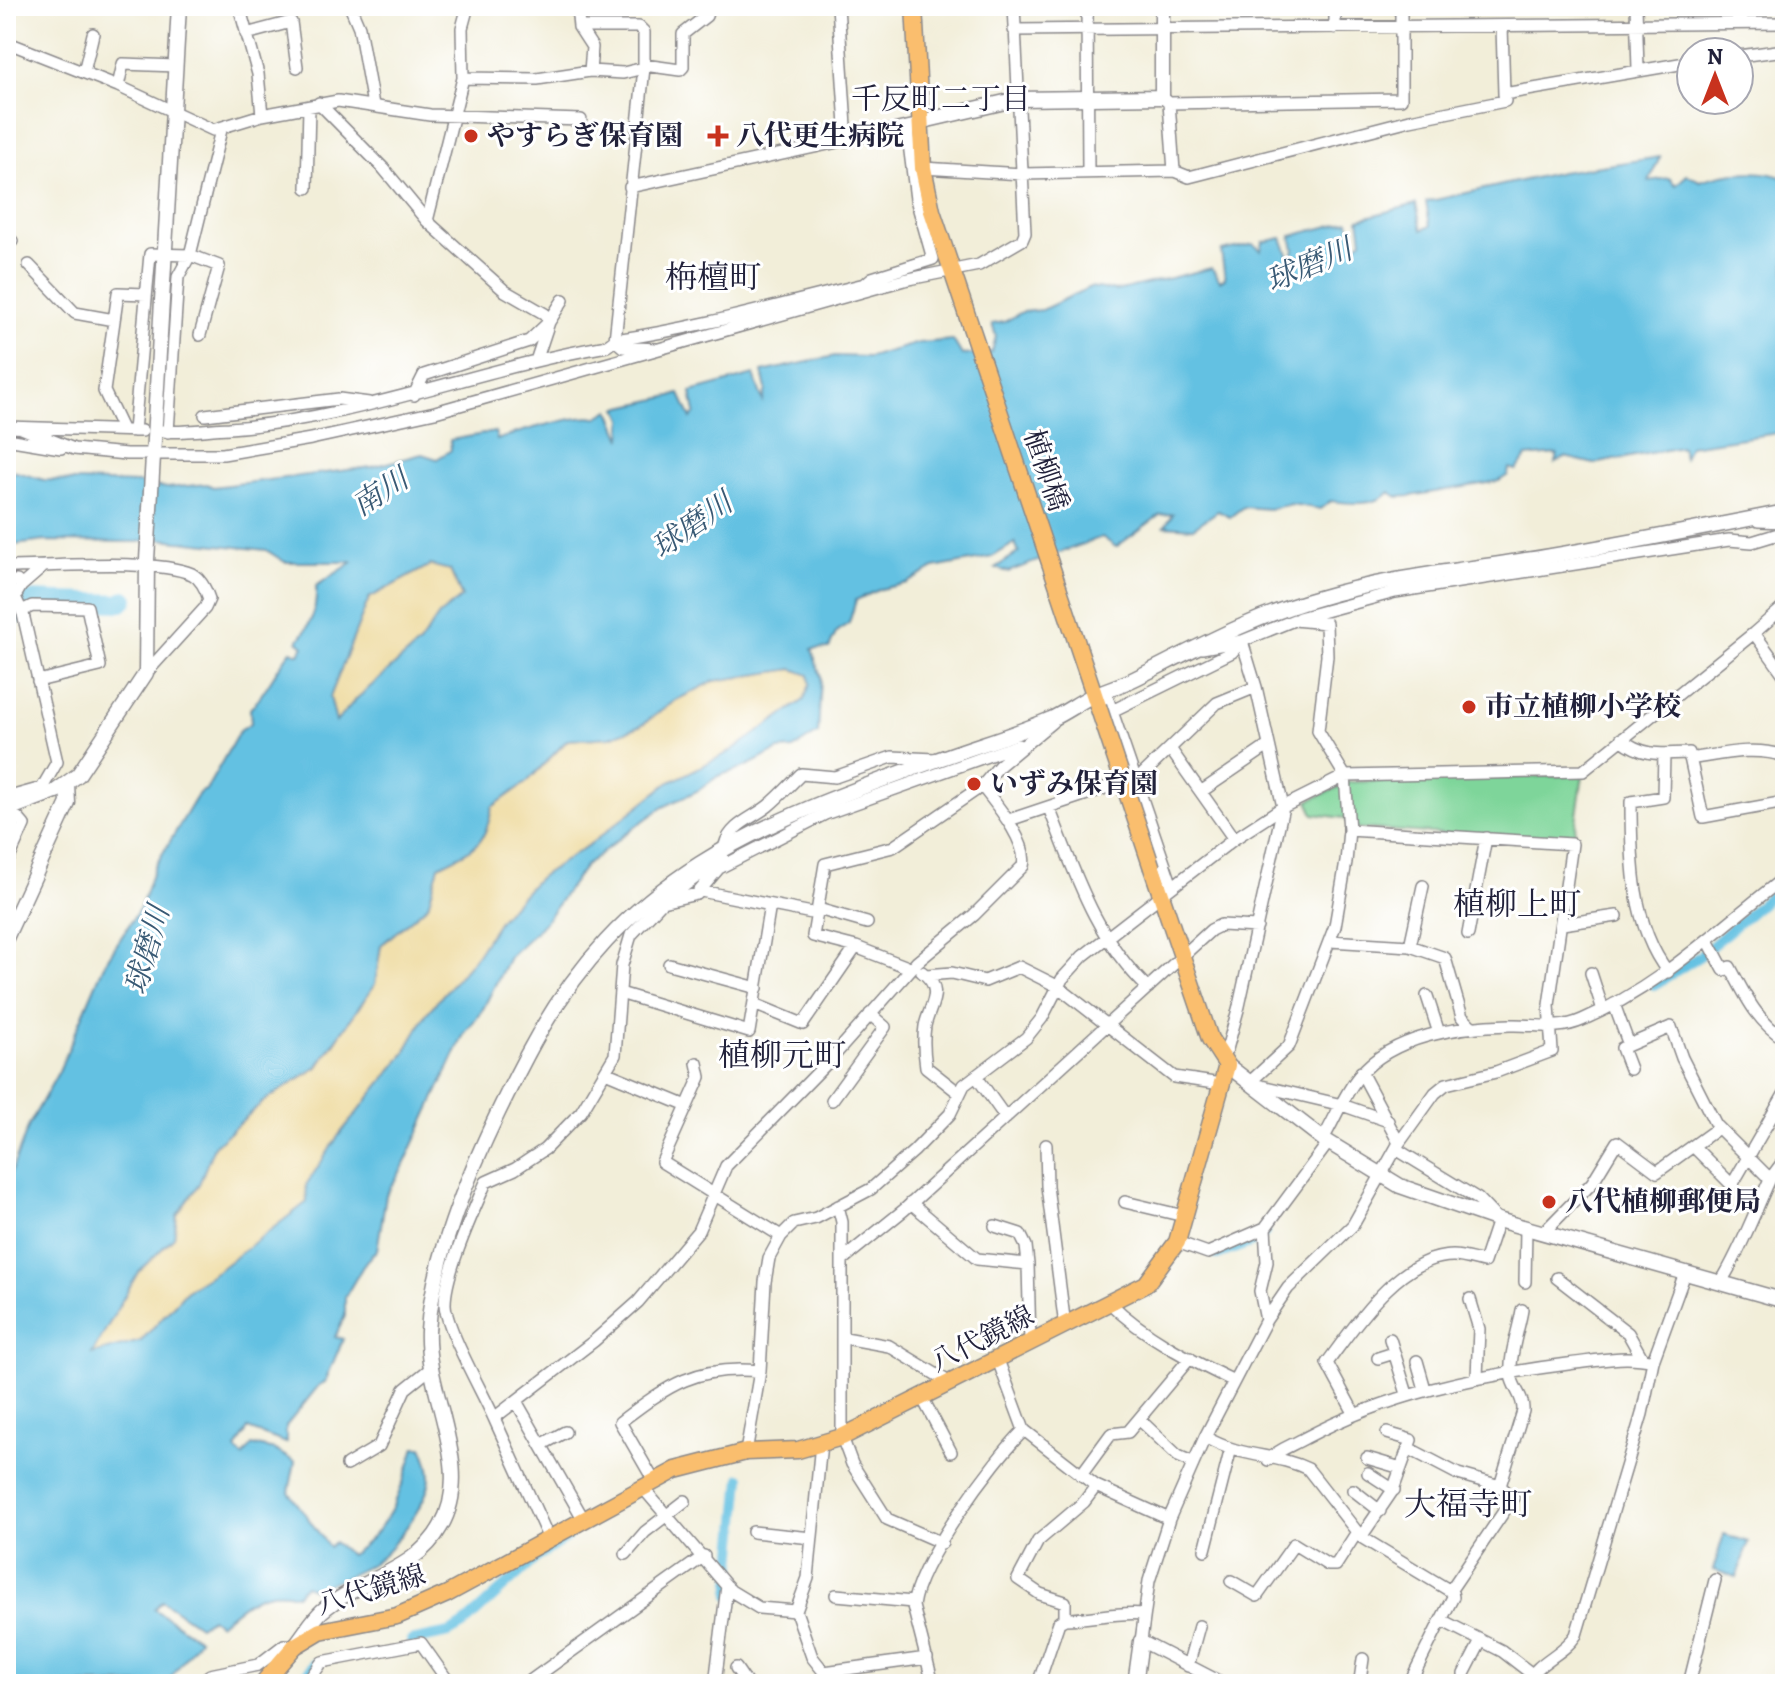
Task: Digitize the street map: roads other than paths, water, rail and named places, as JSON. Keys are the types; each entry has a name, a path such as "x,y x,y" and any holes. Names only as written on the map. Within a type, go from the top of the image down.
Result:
{"main road":[{"path":"914,6 913,125 952,272"},
{"name":"植柳橋","path":"952,272 1100,697"},
{"path":"1100,697 1152,868 1166,891 1181,956 1222,1060"},
{"name":"八代鏡線","path":"262,1684 295,1646 320,1631 397,1616 447,1594 676,1470 746,1452 798,1450 842,1437 923,1399 1146,1284 1177,1242 1221,1084 1222,1060"}],"street":[{"path":"146,673 152,456 179,6"},
{"path":"239,6 258,74 262,115"},
{"path":"350,6 359,27 373,105"},
{"path":"427,221 463,78 462,28 468,6"},
{"path":"577,6 579,27 592,47 590,71"},
{"path":"463,78 537,79 590,71 623,73 644,67 680,70 683,34 706,16 709,6"},
{"path":"838,6 847,141"},
{"path":"6,439 152,456 223,454 365,430 904,280 979,265 1022,240 1025,233 1014,6"},
{"path":"1087,6 1088,172"},
{"path":"1162,6 1166,100 1174,171"},
{"path":"1335,6 1335,28"},
{"path":"1401,6 1401,99 1410,120"},
{"path":"1636,6 1638,69"},
{"path":"246,34 291,22 297,67"},
{"path":"1014,30 1785,23"},
{"path":"923,168 1022,174 1174,171 1189,177 1410,120 1505,101 1502,26"},
{"path":"579,27 639,27 644,32 644,67 615,340"},
{"path":"84,72 93,34"},
{"path":"6,42 221,130 262,115 338,101 430,115 581,120"},
{"path":"1755,54 1785,50"},
{"path":"118,86 123,64 176,66"},
{"path":"1504,94 1675,64"},
{"path":"630,187 847,141 1018,99 1401,99"},
{"path":"307,188 314,105"},
{"path":"314,105 394,179 427,221 483,273 545,314 549,322"},
{"path":"221,130 190,255 178,277 165,432 263,425 377,404 538,354 607,346 615,340 692,326 865,284 872,278 933,259 916,199 913,125"},
{"path":"133,430 150,254 190,255 219,266 200,335"},
{"path":"29,265 75,313 114,320"},
{"path":"133,430 104,391 118,293 146,294"},
{"path":"538,354 549,322 563,300"},
{"path":"414,395 424,375 529,341 549,322"},
{"path":"615,340 623,347 655,349 692,326"},
{"path":"513,345 538,354"},
{"path":"205,415 339,399 377,404"},
{"path":"6,427 133,430"},
{"path":"21,428 74,449"},
{"path":"198,1684 210,1675 258,1665 284,1645 295,1646 318,1614 337,1600 407,1562 429,1544 442,1525 451,1502 452,1463 430,1369 430,1305 444,1249 508,1092 552,1013 588,964 641,905 746,837 835,796 1054,718 1239,626 1316,598 1364,586 1785,512"},
{"path":"1749,519 1785,522"},
{"path":"1192,650 1242,641 1294,620 1395,592 1729,540 1752,542 1785,532"},
{"path":"6,567 147,564 193,575 205,587 209,599 146,673 78,775 67,784 6,810"},
{"path":"21,586 44,566"},
{"path":"6,581 17,581 21,586 20,607 57,762 42,788 6,798"},
{"path":"6,612 32,606 87,607 100,666 38,681"},
{"path":"746,1452 760,1371 765,1282 769,1258 781,1236 794,1223 816,1218 871,1189 914,1151 950,1114 959,1093 1026,1038 1042,1018 1057,986 1083,956 1105,938 1234,839 1283,807 1345,776 1583,771 1785,606"},
{"path":"1249,1083 1289,1046 1330,941 1349,830 1345,776 1318,731 1327,656 1326,623 1294,620"},
{"path":"1754,633 1785,676"},
{"path":"1100,697 1232,652 1242,641"},
{"path":"1242,641 1256,687 1283,807 1257,927 1222,1060 1325,1141 1425,1196 1498,1220 1785,1301"},
{"path":"1009,820 1135,778 1171,750 1217,703 1256,687"},
{"path":"1100,697 1135,778 1166,891"},
{"path":"1054,718 982,786 925,828 893,847 825,864 813,936 856,947 926,975 952,973 985,981 1019,967 1057,986 1110,1024 1174,1077 1221,1084"},
{"path":"1621,739 1635,751 1689,753 1703,817 1785,802"},
{"path":"719,868 825,814 1026,742"},
{"path":"1202,791 1268,746"},
{"path":"1171,750 1234,839"},
{"path":"1690,759 1766,750 1785,756"},
{"path":"1664,754 1663,797 1631,802 1631,833 1638,903 1647,939 1668,972"},
{"path":"701,891 719,868 727,850 727,838 746,819 766,808 801,774 835,777 892,757 937,760"},
{"path":"6,938 68,803 70,795 67,784"},
{"path":"494,1418 638,1302 698,1231 726,1166 911,967 974,915 1023,866 1025,859 1009,820 982,786"},
{"path":"1049,808 1105,938 1127,969 1148,988"},
{"path":"6,822 18,818 24,825 6,865"},
{"path":"1135,1684 1149,1581 1169,1519 1192,1462 1266,1320 1288,1288 1341,1240 1398,1146 1435,1093 1446,1084 1496,1072 1552,1051 1549,1005 1572,844 1349,830"},
{"path":"1468,934 1486,838"},
{"path":"445,1305 461,1241 486,1182 515,1169 545,1149 581,1112 615,1055 622,965 631,935 662,902 727,850"},
{"path":"1177,1242 1208,1253 1265,1228 1325,1141 1361,1072 1399,1048 1439,1033 1473,1028 1570,1025 1668,972 1709,942 1785,877"},
{"path":"1410,946 1423,886"},
{"path":"662,902 701,891 867,923"},
{"path":"620,993 749,1032 770,905"},
{"path":"1562,924 1617,916"},
{"path":"842,1260 911,1203 1216,927 1257,927"},
{"path":"1330,941 1410,946 1445,958 1462,1017 1473,1028"},
{"path":"1709,942 1724,970 1730,967 1754,1011 1768,1029 1785,1039"},
{"path":"754,1004 803,1024 856,947"},
{"path":"669,964 757,988"},
{"path":"1591,973 1629,1045"},
{"path":"926,975 935,1003 924,1031 926,1067 959,1093"},
{"path":"1427,996 1439,1033"},
{"path":"832,1100 885,1027 870,1014"},
{"path":"1630,1069 1622,1048 1671,1027 1682,1058 1718,1128 1770,1179"},
{"path":"697,1063 700,1077 662,1162 781,1236"},
{"path":"605,1072 687,1106"},
{"path":"1361,1072 1398,1146 1478,1199 1498,1220"},
{"path":"976,1076 1006,1118"},
{"path":"1249,1083 1342,1105 1388,1121"},
{"path":"1693,1146 1732,1185 1785,1093"},
{"path":"1543,1233 1592,1183 1617,1142 1657,1172 1718,1128"},
{"path":"1046,1145 1047,1186 1065,1326"},
{"path":"1721,1282 1738,1255 1740,1241 1770,1179 1785,1159"},
{"path":"1125,1202 1184,1216"},
{"path":"911,1203 977,1259 1028,1264"},
{"path":"838,1206 845,1338 842,1437 852,1464 887,1519 942,1543"},
{"path":"1354,1413 1327,1363 1363,1315 1419,1264 1452,1256 1484,1262 1498,1220"},
{"path":"995,1226 1020,1234 1026,1246 1030,1344"},
{"path":"1265,1228 1267,1262 1260,1291 1266,1320"},
{"path":"1525,1282 1526,1228"},
{"path":"444,1249 445,1305 463,1353 549,1539"},
{"path":"1528,1679 1576,1635 1642,1414 1648,1359 1685,1273"},
{"path":"1557,1278 1628,1333 1648,1359"},
{"path":"1470,1299 1479,1329 1477,1377"},
{"path":"1110,1303 1122,1315 1190,1358 1234,1381"},
{"path":"1500,1486 1523,1411 1524,1400 1514,1387 1511,1372 1522,1310"},
{"path":"845,1338 889,1346 952,1384"},
{"path":"1390,1339 1407,1394"},
{"path":"1378,1358 1394,1353"},
{"path":"1081,1475 1111,1434 1128,1432 1190,1358"},
{"path":"1268,1460 1354,1413 1425,1389 1511,1372 1648,1359"},
{"path":"998,1360 1024,1430 1096,1486 1169,1519"},
{"path":"1417,1361 1425,1389"},
{"path":"347,1465 379,1446 405,1389 430,1369"},
{"path":"760,1371 734,1369 670,1384 620,1422 667,1515 727,1586 748,1604 796,1611"},
{"path":"923,1399 951,1452"},
{"path":"516,1401 584,1520"},
{"path":"1139,1419 1178,1456 1192,1462"},
{"path":"933,1684 913,1602 923,1574 992,1466 1024,1430"},
{"path":"541,1445 565,1432"},
{"path":"1231,1581 1257,1596 1294,1544 1328,1565 1336,1565 1394,1490 1411,1440 1387,1433"},
{"path":"1205,1437 1230,1452 1297,1464 1308,1469 1359,1534 1450,1591 1453,1597 1409,1684"},
{"path":"821,1443 808,1578 796,1611 823,1680 927,1658"},
{"path":"1408,1448 1458,1474 1500,1486 1513,1498 1450,1591"},
{"path":"1205,1550 1230,1452"},
{"path":"1367,1458 1401,1468"},
{"path":"1368,1473 1394,1490"},
{"path":"1065,1619 1065,1602 1040,1594 1018,1579 1038,1541 1084,1502 1096,1486"},
{"path":"1353,1490 1380,1511"},
{"path":"626,1554 645,1532 685,1501"},
{"path":"753,1532 812,1538"},
{"path":"526,1684 704,1556"},
{"path":"1689,1684 1715,1580"},
{"path":"715,1684 727,1586"},
{"path":"836,1595 913,1602"},
{"path":"1038,1684 1059,1622 1114,1612 1144,1614"},
{"path":"1441,1620 1481,1641 1528,1679 1545,1684"},
{"path":"1188,1666 1199,1626"},
{"path":"1141,1641 1188,1666 1204,1679 1224,1684"},
{"path":"1464,1674 1481,1641"},
{"path":"306,1684 322,1662 421,1643 450,1684"},
{"path":"1363,1659 1360,1680 1368,1684"},
{"path":"736,1668 747,1684"}],"water":[{"path":"1660,157 1649,181 1669,178 1676,185 1687,175 1700,181 1755,172 1785,179 1785,432 1689,446 1684,458 1681,447 1594,464 1565,457 1555,463 1557,454 1526,457 1517,470 1509,468 1508,475 1499,481 1411,496 1398,497 1390,492 1370,502 1330,501 1320,509 1291,504 1269,509 1243,507 1230,517 1218,511 1193,528 1165,526 1173,514 1160,515 1116,547 1102,537 1008,572 995,568 1019,552 1015,543 992,557 934,568 907,583 881,589 856,600 849,623 837,631 829,648 812,649 821,677 818,733 793,749 778,750 745,767 718,776 633,828 585,866 543,924 509,957 482,1011 464,1034 403,1167 386,1195 377,1250 366,1261 345,1297 345,1316 335,1337 343,1339 325,1382 319,1385 286,1426 286,1443 248,1429 236,1449 243,1457 252,1445 275,1450 295,1462 289,1492 329,1547 334,1542 350,1555 364,1545 385,1521 399,1493 415,1447 422,1447 429,1470 428,1487 399,1537 380,1558 357,1572 314,1589 305,1585 296,1595 273,1593 254,1598 219,1624 211,1618 199,1626 162,1601 154,1609 199,1639 166,1684 6,1684 6,1185 29,1125 59,1071 105,963 141,906 154,868 199,793 206,790 240,730 251,723 250,709 291,651 299,654 304,646 298,641 313,615 316,586 353,562 285,562 266,550 160,539 137,542 45,541 6,546 6,477 10,478 13,471 44,480 138,483 167,488 207,484 213,487 372,467 422,454 437,459 451,450 450,440 495,432 497,440 563,421 596,418 610,410 622,439 623,419 618,408 680,394 691,418 695,413 691,392 754,375 763,401 766,389 762,372 835,356 869,357 919,343 953,340 962,355 992,352 996,336 992,324 1004,322 1022,312 1042,310 1090,287 1116,291 1212,268 1220,281 1225,278 1221,251 1253,244 1261,250 1263,242 1282,238 1291,262 1294,249 1291,236 1349,221 1355,245 1362,240 1359,219 1416,204 1422,230 1430,226 1426,202 1561,172","holes":["430,565 450,570 462,597 439,615 419,644 355,700 336,722 330,697 369,598","793,669 809,675 810,684 804,700 730,752 668,783 593,842 537,879 500,919 474,959 426,1014 403,1056 339,1135 306,1185 307,1202 220,1269 188,1289 141,1341 92,1354 138,1272 174,1237 177,1215 199,1184 214,1146 264,1101 317,1067 375,984 381,945 428,905 439,866 476,845 486,831 492,807 527,782 567,740 610,737 640,726 676,700 714,681"]},
{"path":"1724,1534 1748,1542 1737,1577 1713,1570"}],"waterway":[{"path":"6,626 28,600 121,603 125,599"},
{"path":"1654,985 1700,956 1783,885"},
{"path":"1217,1255 1255,1241 1265,1233"},
{"path":"730,1595 741,1478"},
{"path":"411,1641 449,1633 463,1625 534,1560 567,1537"},
{"path":"298,1684 314,1664"}],"place":[{"name":"やすらぎ保育園","path":"471,136"},
{"name":"八代更生病院","path":"718,136"},
{"name":"市立植柳小学校","path":"1469,707"},
{"name":"いずみ保育園","path":"974,784"},
{"name":"八代植柳郵便局","path":"1549,1202"}],"district":[{"name":"千反町二丁目","path":"941,99"},
{"name":"栴檀町","path":"713,277"},
{"name":"植柳上町","path":"1517,904"},
{"name":"植柳元町","path":"782,1055"},
{"name":"大福寺町","path":"1468,1504"}],"water label":[{"name":"球磨川","path":"1309,265"},
{"name":"南川","path":"380,492"},
{"name":"球磨川","path":"692,525"},
{"name":"球磨川","path":"147,950"}]}
